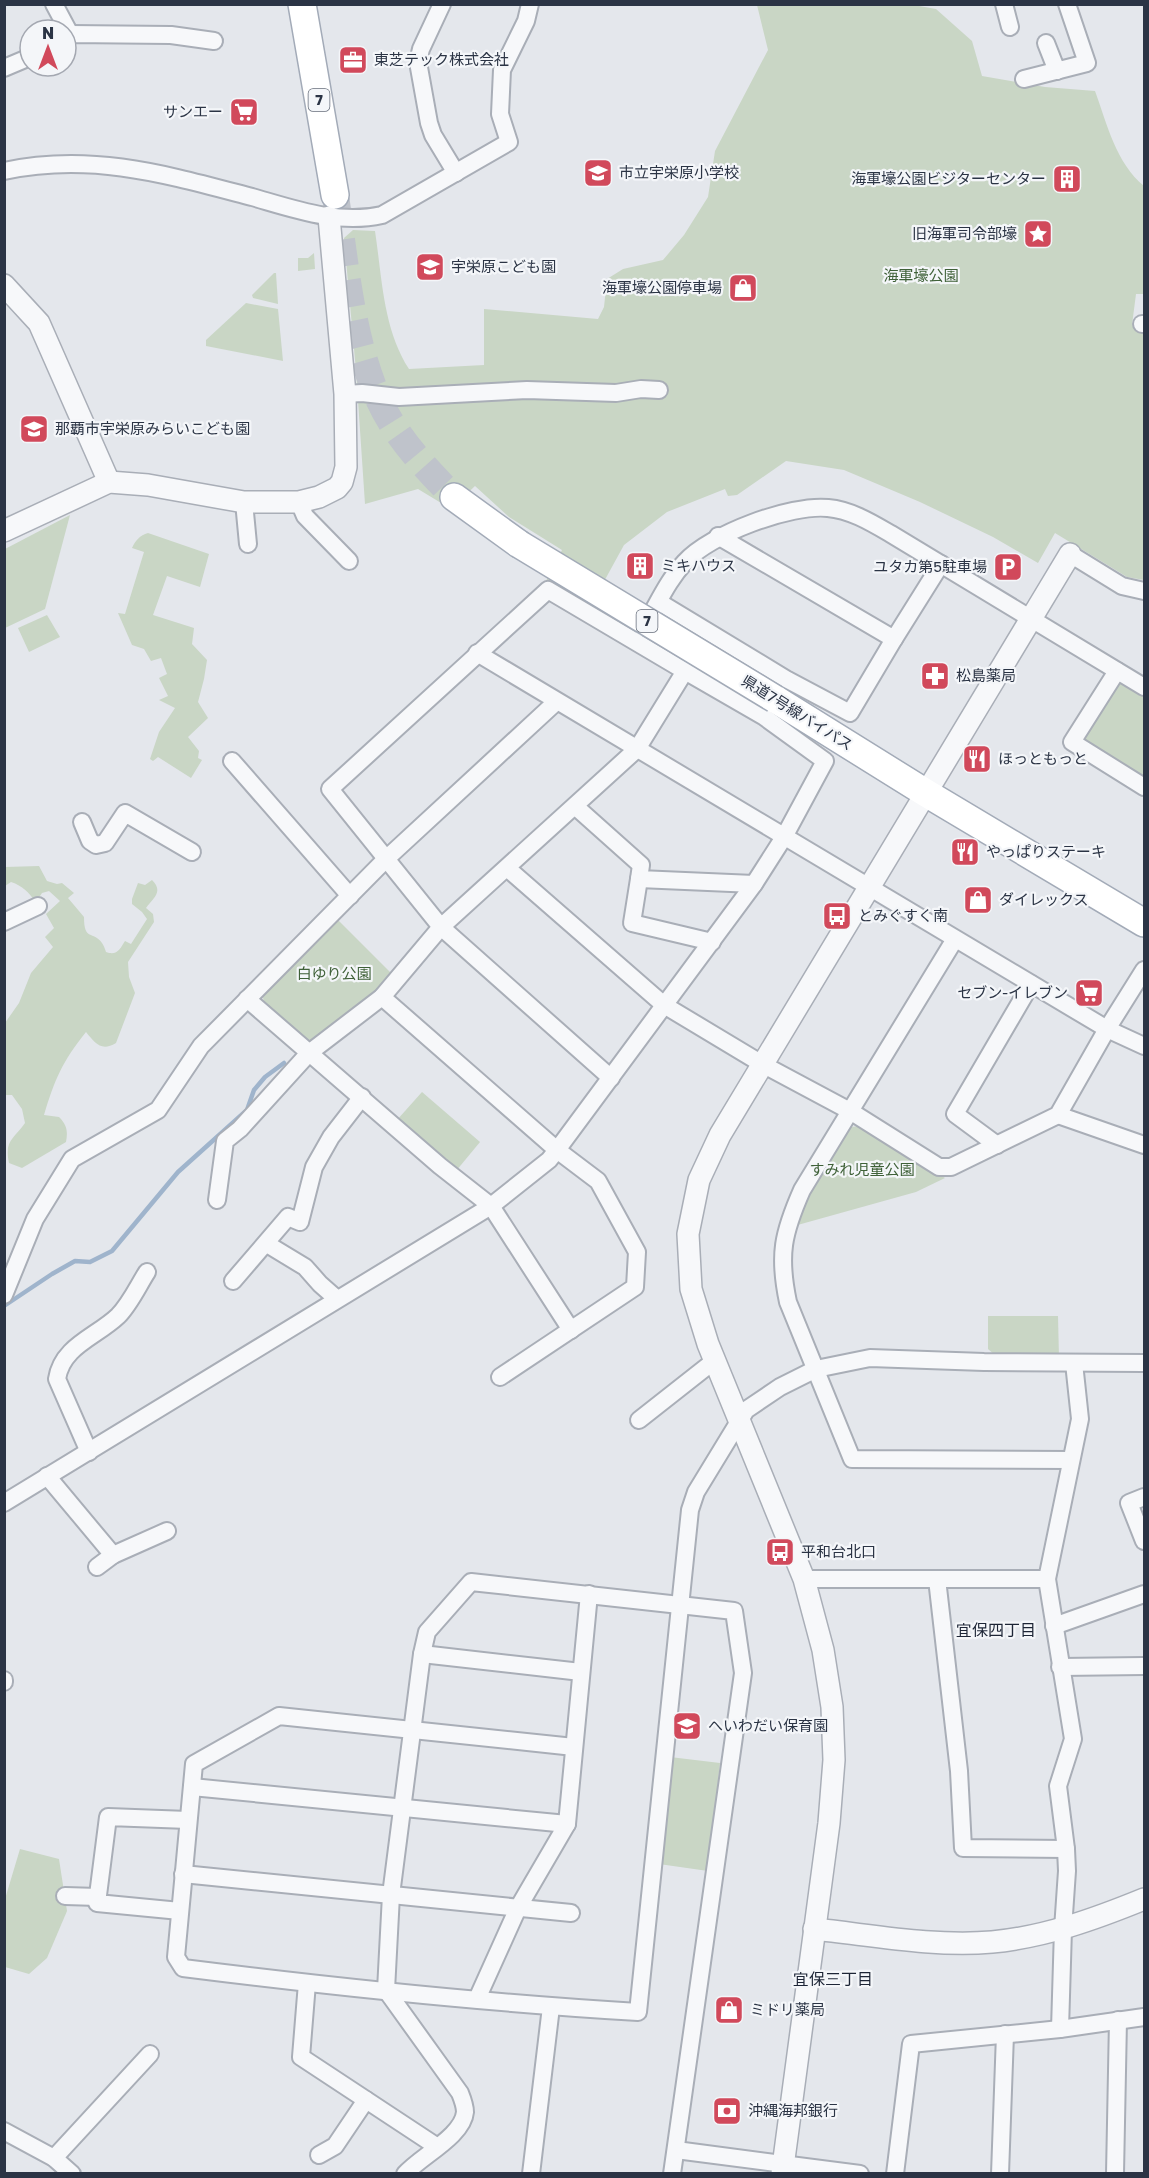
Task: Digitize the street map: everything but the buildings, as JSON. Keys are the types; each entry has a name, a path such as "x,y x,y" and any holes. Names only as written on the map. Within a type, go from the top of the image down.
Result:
{"main road":[{"name":"7","path":"302,4 332,206"},
{"name":"県道7号線バイパス","path":"454,497 519,544 926,793 1144,923"}],"street":[{"path":"54,4 60,18"},
{"path":"442,4 421,49 418,62 432,135 456,173"},
{"path":"1004,4 1010,27"},
{"path":"1024,79 1087,63 1066,4"},
{"path":"4,171 63,163 114,165 332,206 358,218 382,215 508,142 500,114 502,70 526,21 524,6"},
{"path":"78,36 171,35 214,41"},
{"path":"1046,43 1057,71"},
{"path":"4,68 18,62"},
{"path":"4,531 109,482 139,483 244,502 299,502 329,494 342,482 353,394 332,206"},
{"path":"4,285 39,323 109,482"},
{"path":"353,394 397,386 563,382 619,383 641,389 659,390"},
{"path":"244,502 248,544"},
{"path":"299,502 305,516 349,561"},
{"path":"635,641 678,569 686,560 718,536 748,524 798,510 828,508 867,521 1144,687"},
{"path":"718,536 894,639"},
{"path":"783,2168 829,1823 834,1760 832,1707 823,1650 804,1579 714,1361 691,1289 688,1234 699,1180 720,1135 762,1064 1070,554 1122,586 1144,591"},
{"path":"659,602 786,679 850,713 941,564"},
{"path":"4,1503 491,1206 549,1160 611,1078 664,1005 712,942 754,884 783,837 825,761 763,716 548,590 330,789 441,927 611,1078"},
{"path":"477,653 1107,1029 1144,1046"},
{"path":"217,1200 225,1141 240,1129 309,1053 382,997 441,927 576,807 637,749 685,671"},
{"path":"1117,671 1072,742 1144,787"},
{"path":"4,1295 35,1219 72,1159 158,1110 201,1046 386,859 556,702"},
{"path":"232,761 350,896"},
{"path":"576,807 641,865 632,923 712,942"},
{"path":"82,822 90,841 96,845 105,843 124,813 192,852"},
{"path":"507,868 664,1005 762,1064 850,1111 939,1167 951,1167 1058,1115 1144,970"},
{"path":"639,879 754,884"},
{"path":"4,922 38,906"},
{"path":"955,939 802,1190 789,1220 782,1250 782,1276 788,1302 852,1459 1071,1461"},
{"path":"997,1145 955,1114 1031,984"},
{"path":"382,997 557,1150 598,1181 637,1252 635,1287 500,1377"},
{"path":"247,999 440,1166 491,1206 571,1330"},
{"path":"233,1281 288,1217 300,1222 314,1167 331,1137 363,1097"},
{"path":"1058,1115 1144,1145"},
{"path":"267,1244 305,1267 337,1299"},
{"path":"89,1452 57,1379 59,1368 65,1356 119,1315 147,1272"},
{"path":"574,1747 279,1716 194,1764 176,1957 183,1968 307,1983 551,2007 638,2012 690,1510 696,1492 746,1410 780,1387 816,1369 870,1358 1144,1363"},
{"path":"639,1420 714,1361"},
{"path":"1060,2030 1067,1871 1058,1786 1073,1739 1047,1579 1080,1419 1074,1363"},
{"path":"47,1476 113,1555"},
{"path":"1144,1497 1129,1503 1144,1541"},
{"path":"97,1567 113,1555 167,1531"},
{"path":"804,1579 1047,1579"},
{"path":"937,1579 959,1771 963,1848 1066,1849"},
{"path":"405,2174 436,2146 457,2131 465,2112 460,2093 386,1990 391,1895 422,1654 427,1632 471,1581 734,1611 743,1673 672,2174"},
{"path":"477,1999 518,1908 567,1824 589,1594"},
{"path":"1054,1626 1144,1594"},
{"path":"422,1654 581,1672"},
{"path":"1060,1667 1144,1666"},
{"path":"192,1787 567,1824"},
{"path":"180,1911 97,1903 108,1817 188,1820"},
{"path":"183,1874 571,1913"},
{"path":"65,1896 98,1897"},
{"path":"814,1929 944,1942 990,1942 1063,1929 1144,1899"},
{"path":"307,1983 301,2057 436,2146"},
{"path":"531,2174 551,2007"},
{"path":"895,2174 911,2044 1060,2030 1144,2017"},
{"path":"1115,2174 1118,2020"},
{"path":"1000,2174 1005,2034"},
{"path":"54,2158 150,2054"},
{"path":"319,2155 335,2146 366,2100"},
{"path":"4,2131 54,2158 72,2174"},
{"path":"676,2150 783,2168 860,2174"}],"green space":[{"name":"海軍壕公園","path":"908,4 936,9 972,41 982,76 1045,87 1095,91 1119,155 1134,177 1144,186 1144,294 1136,294 1132,325 1144,330 1144,580 1127,577 1055,533 1038,563 993,537 920,502 844,470 786,461 737,495 728,496 725,489 667,512 624,545 590,607 546,581 562,550 509,517 475,486 451,509 418,489 365,504 344,238 353,230 375,231 389,320 400,353 409,369 484,365 484,309 598,319 604,307 607,279 623,269 663,260 684,235 708,197 715,151 768,50 757,5"},
{"path":"314,253 315,269 298,271 298,258 308,258"},
{"path":"276,273 278,304 253,298 252,295"},
{"path":"246,303 278,309 283,361 206,346 206,340"},
{"path":"70,515 45,609 5,628 5,549"},
{"path":"148,533 209,554 200,587 167,576 153,615 194,628 192,644 207,660 198,702 208,718 188,737 199,751 198,758 202,760 191,778 158,757 153,761 150,759 159,732 175,708 159,700 168,696 159,678 167,674 161,658 151,661 144,649 132,645 118,613 125,614 144,552 132,548 138,539"},
{"path":"47,615 60,637 29,652 18,628"},
{"path":"1126,682 1144,692 1144,782 1087,747 1084,737 1116,685"},
{"path":"39,866 47,881 62,883 74,893 68,898 84,917 87,933 99,939 106,952 110,953 118,951 125,941 131,944 147,919 132,904 138,883 145,885 152,880 157,891 146,908 153,914 154,922 128,962 129,977 135,993 116,1043 106,1047 99,1045 86,1032 60,1071 44,1115 59,1117 62,1120 66,1128 66,1142 22,1168 9,1163 8,1155 11,1140 25,1123 22,1109 12,1095 5,1095 5,1023 19,1003 31,973 53,947 45,937 54,928 46,914 60,901 49,891 42,893 36,902 19,885 11,882 5,886 5,867"},
{"name":"白ゆり公園","path":"335,917 392,974 314,1041 306,1040 264,1004 262,990"},
{"path":"422,1092 480,1142 456,1171 397,1120"},
{"name":"すみれ児童公園","path":"858,1126 945,1178 916,1192 794,1226 804,1197 845,1128"},
{"path":"988,1316 1058,1316 1059,1358 996,1356 988,1349"},
{"path":"670,1757 720,1763 708,1871 659,1864"},
{"path":"20,1849 59,1859 67,1911 47,1958 29,1974 5,1967 5,1899"}],"waterway":[{"path":"4,1306 75,1261 90,1262 112,1251 178,1172 247,1110 254,1090 265,1077 284,1063"}],"tunnel":[{"path":"336,199 346,275 356,327 362,353 379,400 403,440 422,464 454,497"}],"place":[{"name":"東芝テック株式会社","path":"353,60"},
{"name":"サンエー","path":"244,112"},
{"name":"市立宇栄原小学校","path":"598,173"},
{"name":"海軍壕公園ビジターセンター","path":"1067,179"},
{"name":"旧海軍司令部壕","path":"1038,234"},
{"name":"宇栄原こども園","path":"430,267"},
{"name":"海軍壕公園停車場","path":"743,288"},
{"name":"那覇市宇栄原みらいこども園","path":"34,429"},
{"name":"ミキハウス","path":"640,566"},
{"name":"ユタカ第5駐車場","path":"1008,567"},
{"name":"松島薬局","path":"935,676"},
{"name":"ほっともっと","path":"977,759"},
{"name":"やっぱりステーキ","path":"965,852"},
{"name":"ダイレックス","path":"978,900"},
{"name":"とみぐすく南","path":"837,916"},
{"name":"セブン-イレブン","path":"1089,993"},
{"name":"平和台北口","path":"780,1552"},
{"name":"へいわだい保育園","path":"687,1726"},
{"name":"ミドリ薬局","path":"729,2010"},
{"name":"沖縄海邦銀行","path":"727,2111"}],"district":[{"name":"宜保四丁目","path":"996,1630"},
{"name":"宜保三丁目","path":"833,1979"}]}
